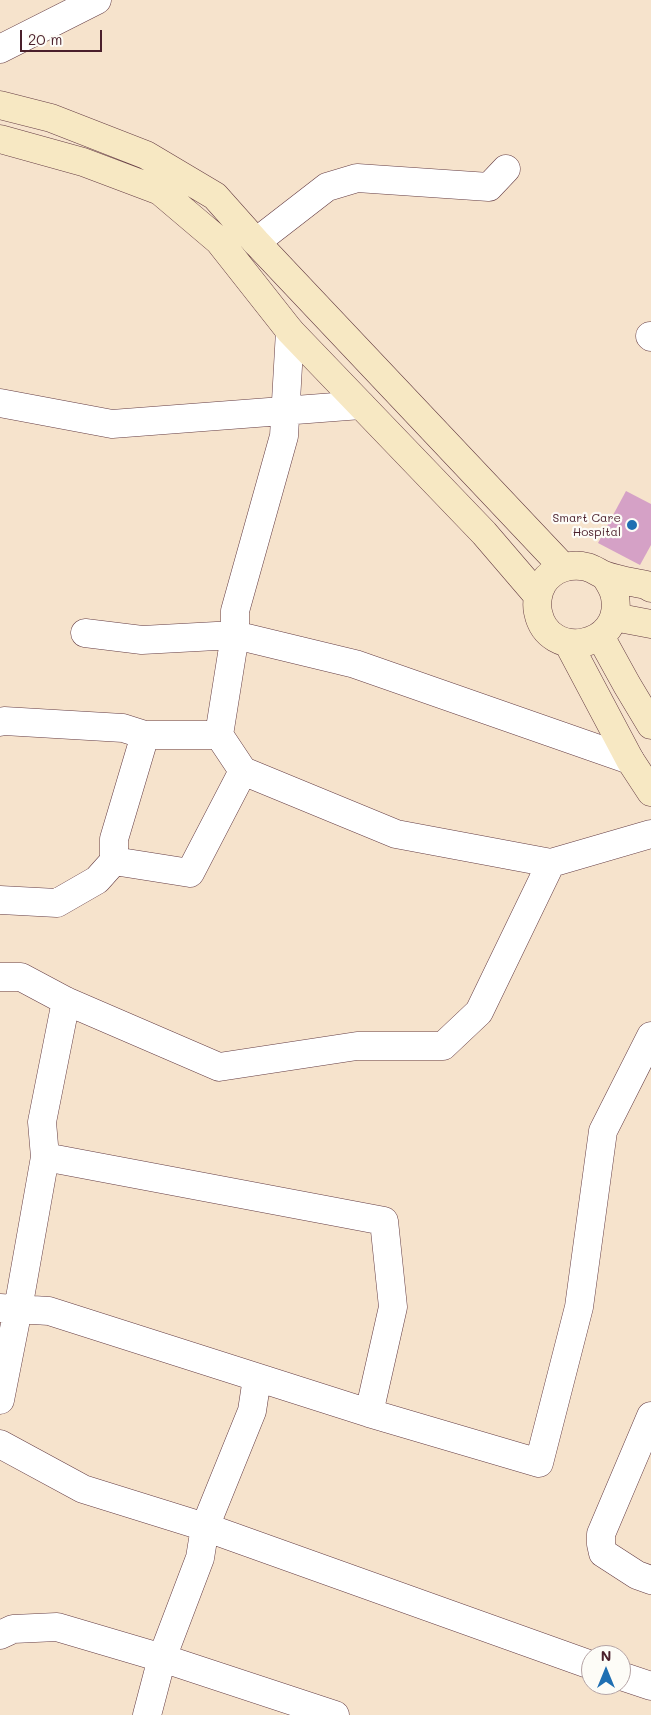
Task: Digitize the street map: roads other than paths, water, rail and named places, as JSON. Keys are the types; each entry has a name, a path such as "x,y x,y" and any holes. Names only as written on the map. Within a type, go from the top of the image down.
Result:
{"main road":[{"path":"0,105 51,118 146,155 215,196 256,242 563,567"},
{"path":"0,139 83,162 160,191 219,241 290,331 484,533 538,596"},
{"path":"605,576 615,594 616,606 607,626 585,642 568,642 554,637 543,625 538,611 538,596 543,583 563,567 576,565 589,567 605,576 646,585 651,588"},
{"path":"607,626 651,624"},
{"path":"607,626 627,685 651,725"},
{"path":"568,642 630,760 651,792"}],"street":[{"path":"0,49 91,1"},
{"path":"256,242 327,187 357,178 489,187 506,169"},
{"path":"290,331 284,436 236,612 236,635 219,735 243,771 396,834 551,863 651,834"},
{"path":"0,403 112,424 361,405"},
{"path":"85,633 142,640 236,635 355,664 630,760"},
{"path":"0,722 123,728 145,735 219,735"},
{"path":"0,900 57,903 97,880 114,861 114,839 145,735"},
{"path":"114,861 190,873 243,771"},
{"path":"0,977 20,977 66,1001 219,1067 357,1046 443,1046 479,1012 551,863"},
{"path":"0,1400 9,1308 44,1157 42,1122 66,1001"},
{"path":"9,1308 50,1311 369,1414 539,1463 579,1307 604,1131 651,1036"},
{"path":"44,1157 384,1221 393,1307 369,1414"},
{"path":"147,1715 162,1658 200,1558 205,1527 252,1411 257,1378"},
{"path":"651,1416 601,1534 601,1544 604,1553 613,1560 637,1575 651,1580"},
{"path":"0,1444 83,1489 205,1527 581,1661"},
{"path":"0,1635 13,1629 57,1627 162,1658 335,1715"},
{"path":"631,1679 651,1686"}],"place":[{"name":"Smart Care Hospital","path":"632,525"}]}
